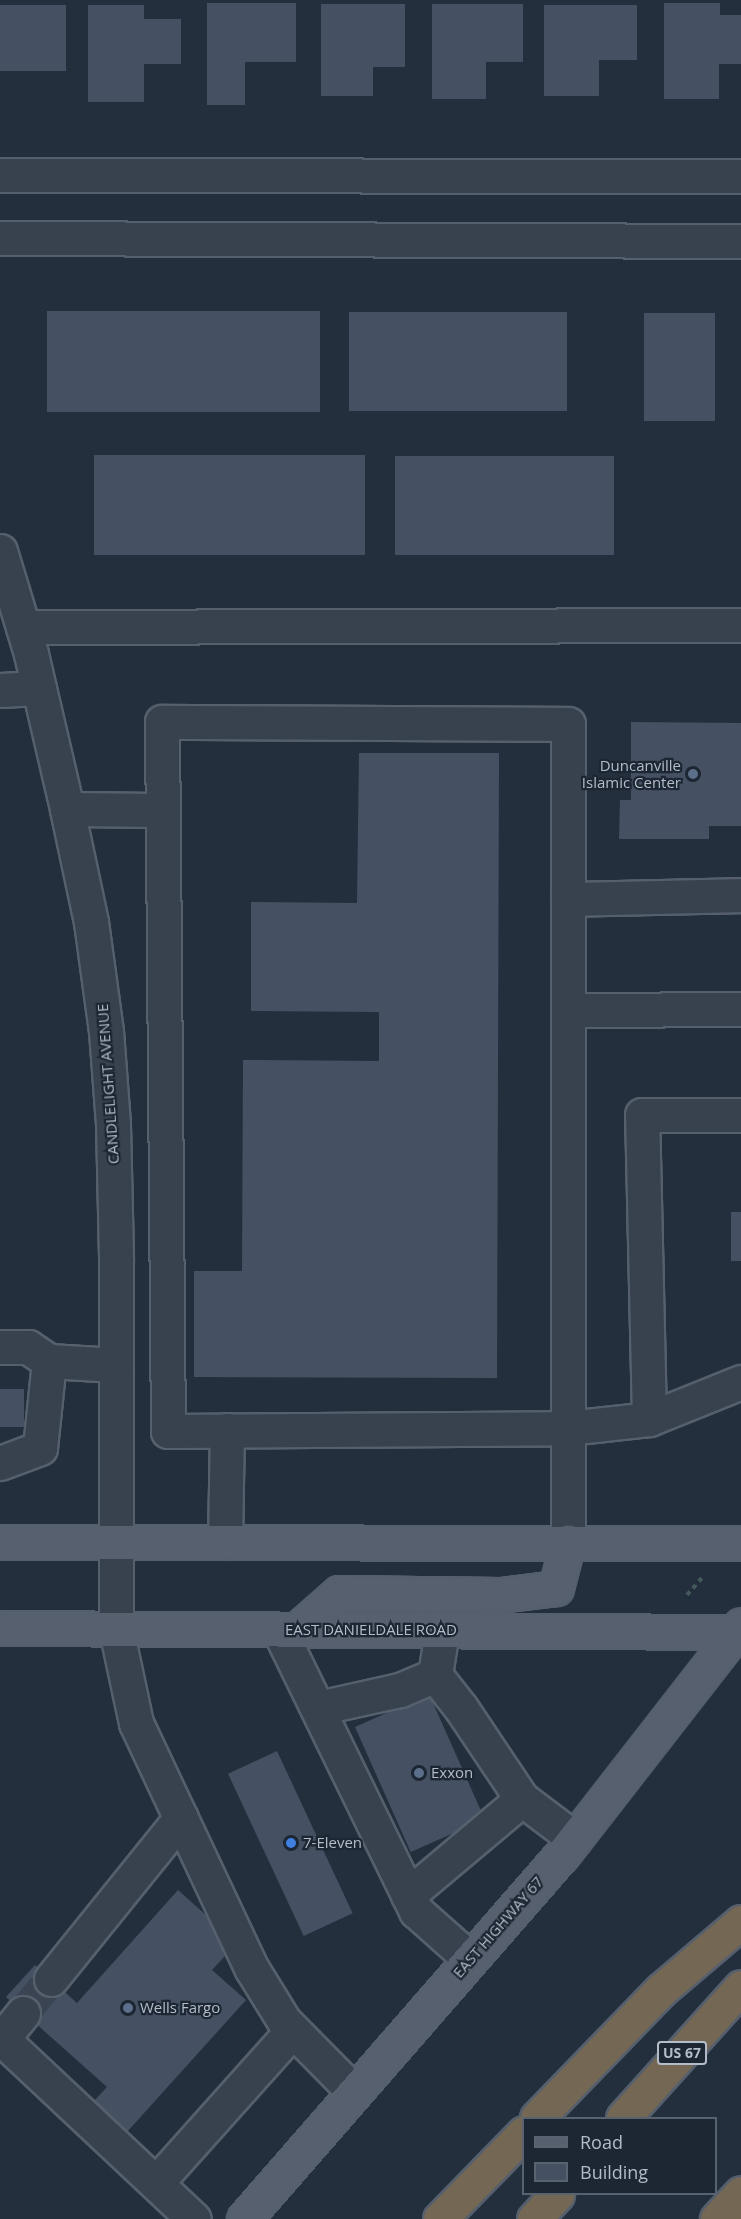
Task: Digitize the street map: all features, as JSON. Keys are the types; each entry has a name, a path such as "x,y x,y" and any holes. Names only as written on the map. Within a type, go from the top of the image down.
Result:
{"highway":[{"path":"538,2117 662,1990 741,1922"},
{"name":"US 67","path":"624,2117 741,1986"},
{"path":"440,2219 522,2135"},
{"path":"717,2219 741,2193"},
{"path":"534,2219 554,2195"},
{"path":"734,2219 741,2210"}],"main road":[{"path":"0,1542 741,1543"},
{"path":"288,1630 339,1593 500,1595 556,1588 568,1542"},
{"name":"EAST DANIELDALE ROAD","path":"0,1628 442,1631 739,1630"},
{"name":"EAST HIGHWAY 67","path":"244,2219 575,1839 739,1630"}],"street":[{"path":"0,176 741,176"},
{"path":"0,238 741,241"},
{"name":"CANDLELIGHT AVENUE","path":"0,552 39,688 67,809 91,922 106,1031 113,1124 116,1629 136,1723 252,1969 292,2031 354,2092"},
{"path":"22,627 741,625"},
{"path":"0,690 39,688"},
{"path":"568,1542 568,1428 568,724 162,722 168,1431 568,1428 649,1419 741,1382"},
{"path":"67,809 163,810"},
{"path":"568,899 741,894"},
{"path":"568,1010 741,1009"},
{"path":"649,1419 642,1115 741,1115"},
{"path":"113,1124 166,1123"},
{"path":"0,1347 28,1347 49,1361 116,1365"},
{"path":"0,1463 40,1448 49,1361"},
{"path":"225,1542 227,1430"},
{"path":"288,1630 318,1708 416,1911 470,1959"},
{"path":"442,1631 435,1675 461,1708 522,1800 575,1839"},
{"path":"318,1708 400,1690 435,1675"},
{"path":"408,1895 522,1800"},
{"path":"51,1979 181,1818"},
{"path":"23,2013 2,2038 194,2219"},
{"path":"156,2184 292,2031"}],"path":[{"path":"683,1600 705,1575"}],"building":[{"path":"207,3 296,3 296,62 245,62 245,105 207,105"},
{"path":"664,3 720,3 720,15 741,15 741,64 719,64 719,99 664,99"},
{"path":"321,4 405,4 405,67 373,67 373,96 321,96"},
{"path":"432,4 523,4 523,62 486,62 486,99 432,99"},
{"path":"0,5 66,5 66,71 0,71"},
{"path":"88,5 144,5 144,19 181,19 181,64 144,64 144,102 88,102"},
{"path":"544,5 637,5 637,60 599,60 599,96 544,96"},
{"path":"47,311 320,311 320,412 47,412"},
{"path":"349,312 567,312 567,411 349,411"},
{"path":"644,313 715,313 715,421 644,421"},
{"path":"94,455 365,455 365,555 94,555"},
{"path":"395,456 614,456 614,555 395,555"},
{"path":"631,722 741,723 741,826 709,826 709,839 619,839 620,800 631,800"},
{"path":"359,753 499,753 497,1378 194,1377 194,1271 242,1271 243,1060 379,1061 379,1012 251,1011 251,902 357,903"},
{"path":"731,1212 741,1212 741,1261 731,1261"},
{"path":"0,1389 24,1389 24,1427 0,1427"},
{"name":"Exxon","path":"429,1694 485,1819 411,1852 355,1727"},
{"name":"7-Eleven","path":"277,1751 353,1913 304,1936 228,1774"},
{"name":"Wells Fargo","path":"178,1890 237,1943 212,1970 246,2000 127,2132 93,2102 107,2087 6,1997 35,1965 77,2003"}],"tunnel":[{"path":"23,2013 51,1979"}],"place":[{"name":"Duncanville Islamic Center","path":"693,774"},
{"name":"Exxon","path":"419,1773"},
{"name":"7-Eleven","path":"291,1843"},
{"name":"Wells Fargo","path":"128,2008"}]}
